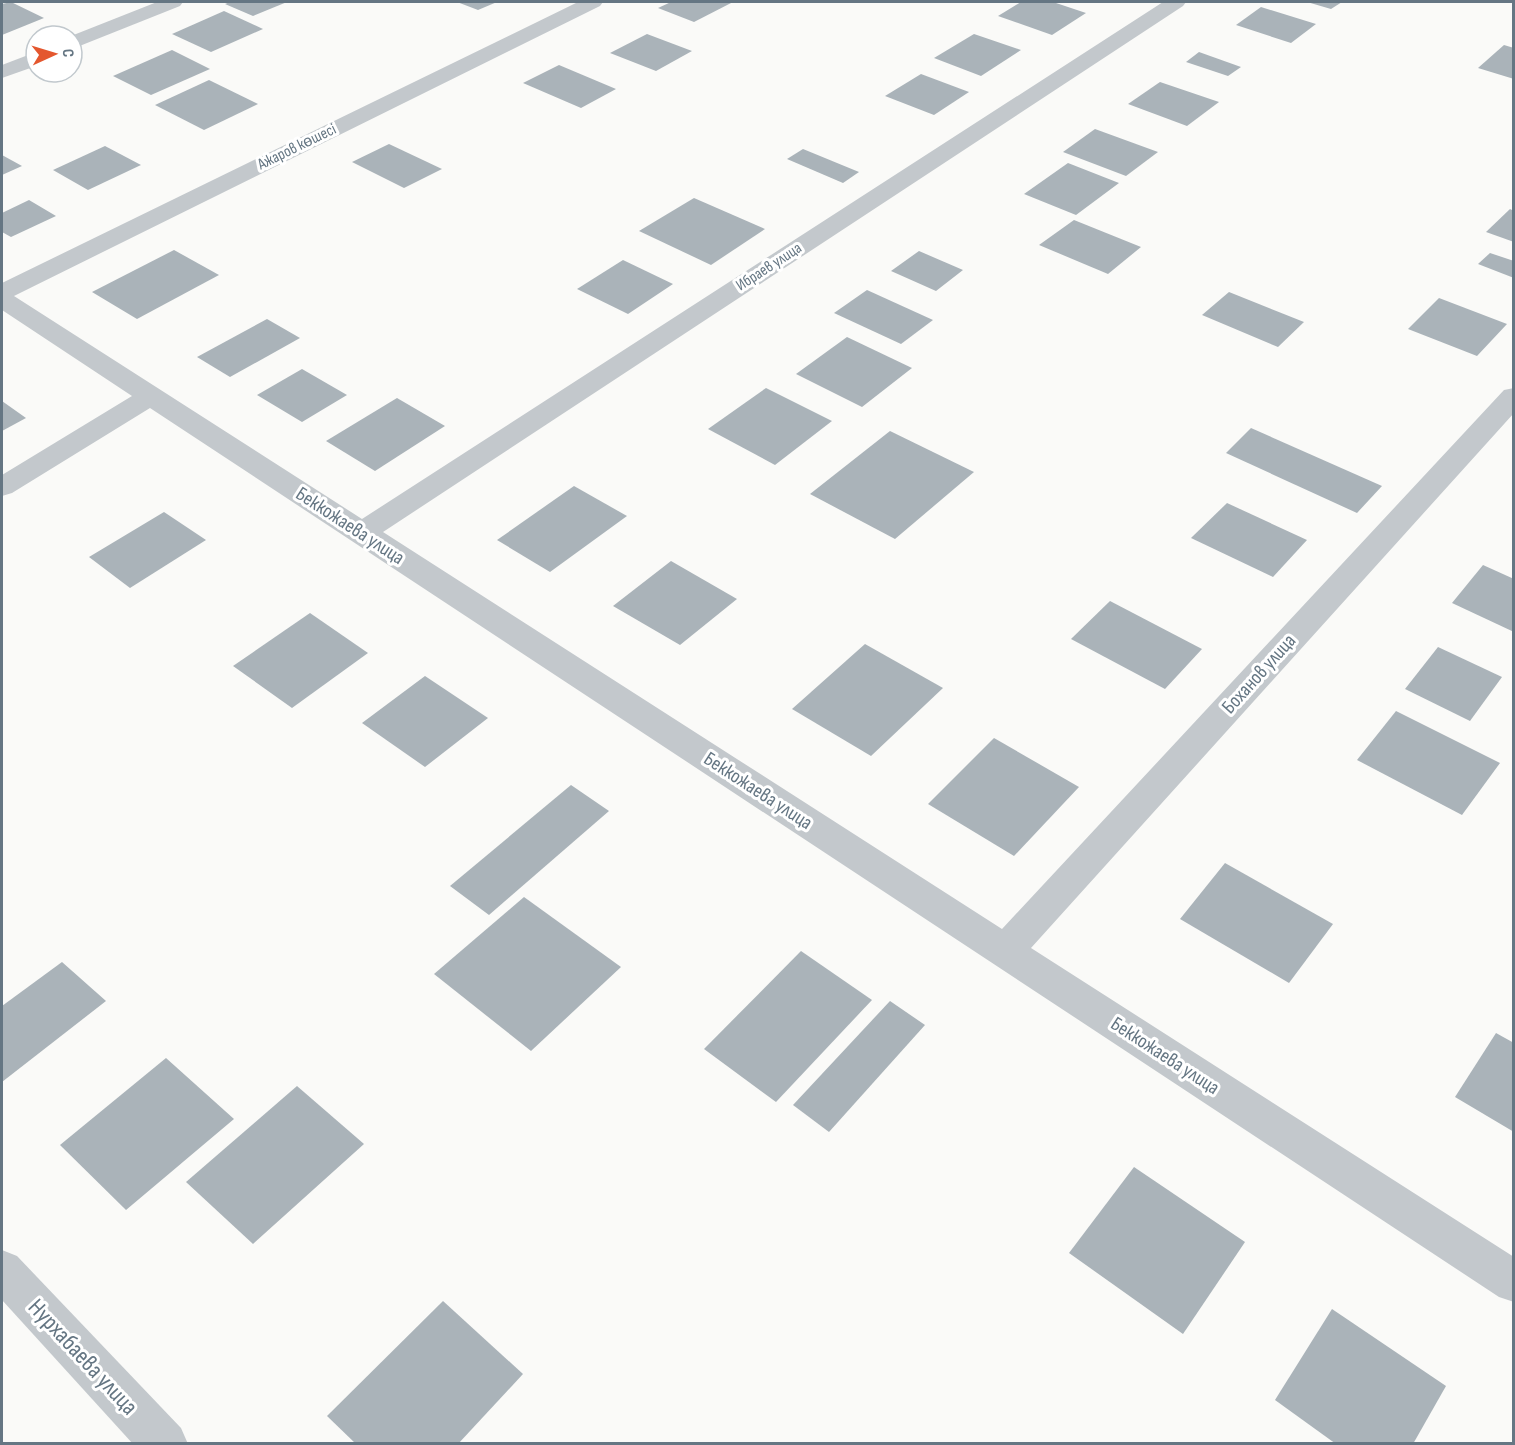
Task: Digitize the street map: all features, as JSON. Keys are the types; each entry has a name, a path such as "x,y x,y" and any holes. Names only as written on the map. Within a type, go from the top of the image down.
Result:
{"street":[{"path":"84,38 173,2"},
{"name":"Ажаров көшесі","path":"2,292 593,2"},
{"name":"Ибраев улица","path":"361,533 1176,2"},
{"path":"2,72 24,63"},
{"name":"Беккожаева улица","path":"2,299 1514,1282"},
{"path":"2,487 151,396"},
{"name":"Боханов улица","path":"1005,951 1514,396"},
{"name":"Нурхабаева улица","path":"2,1270 165,1443"}],"building":[{"path":"11,2 44,18 24,24 24,26 2,35 2,4"},
{"path":"230,2 287,2 253,16 225,4"},
{"path":"457,2 497,2 478,10"},
{"path":"671,2 733,2 694,22 658,8"},
{"path":"1021,2 1053,2 1086,13 1052,35 998,16"},
{"path":"1307,2 1342,2 1331,9"},
{"path":"1261,7 1316,24 1291,43 1236,25"},
{"path":"224,11 263,29 211,52 172,34"},
{"path":"647,34 692,51 656,71 610,53"},
{"path":"974,34 1021,50 981,76 934,58"},
{"path":"1504,45 1514,48 1514,79 1478,68"},
{"path":"172,50 210,69 151,95 113,76"},
{"path":"1199,52 1241,67 1228,76 1186,62"},
{"path":"559,65 616,89 581,108 523,83"},
{"path":"921,74 969,92 934,115 885,96"},
{"path":"209,80 258,104 204,130 155,105"},
{"path":"1160,82 1219,102 1187,126 1128,104"},
{"path":"1095,129 1158,152 1126,176 1063,152"},
{"path":"389,144 442,169 404,188 352,162"},
{"path":"105,146 141,165 88,190 53,170"},
{"path":"803,149 859,172 843,183 787,159"},
{"path":"2,155 22,166 2,175"},
{"path":"1068,163 1119,183 1076,215 1024,194"},
{"path":"694,198 765,229 711,265 639,231"},
{"path":"29,200 56,216 11,237 2,232 2,213"},
{"path":"1510,209 1514,211 1514,242 1486,232"},
{"path":"1074,220 1141,247 1108,274 1039,245"},
{"path":"174,250 219,275 137,319 92,292"},
{"path":"919,251 963,270 936,291 891,271"},
{"path":"1490,253 1514,261 1514,278 1478,264"},
{"path":"623,260 673,284 628,314 577,289"},
{"path":"867,290 933,320 901,344 834,313"},
{"path":"1229,292 1304,322 1278,347 1202,315"},
{"path":"1439,298 1507,324 1477,356 1408,329"},
{"path":"267,319 300,338 230,377 197,357"},
{"path":"847,337 912,368 862,407 796,374"},
{"path":"302,369 347,395 302,422 257,395"},
{"path":"766,388 832,421 775,465 708,429"},
{"path":"397,398 445,426 375,471 326,441"},
{"path":"2,401 26,418 2,431"},
{"path":"1251,428 1382,486 1357,513 1226,453"},
{"path":"890,431 974,472 895,539 810,494"},
{"path":"574,486 627,516 550,572 497,540"},
{"path":"1227,503 1307,540 1273,577 1191,538"},
{"path":"164,512 206,540 130,588 89,557"},
{"path":"671,561 737,599 680,645 613,606"},
{"path":"1483,565 1514,579 1514,632 1452,603"},
{"path":"1110,601 1202,649 1165,689 1071,639"},
{"path":"310,613 368,653 292,708 233,666"},
{"path":"865,644 943,688 871,756 792,709"},
{"path":"1438,647 1502,677 1470,721 1405,689"},
{"path":"425,676 488,718 425,767 362,723"},
{"path":"1396,711 1500,763 1462,815 1357,760"},
{"path":"994,738 1079,787 1014,856 928,804"},
{"path":"571,785 609,811 489,915 450,886"},
{"path":"1225,863 1333,924 1289,983 1180,919"},
{"path":"524,897 621,967 531,1051 434,974"},
{"path":"801,951 872,1000 776,1102 704,1049"},
{"path":"62,962 106,1001 2,1082 2,1006"},
{"path":"890,1001 925,1025 829,1132 793,1105"},
{"path":"1496,1033 1514,1043 1514,1132 1455,1097"},
{"path":"166,1058 234,1119 126,1210 60,1145"},
{"path":"297,1086 364,1144 253,1244 186,1182"},
{"path":"1134,1167 1245,1242 1183,1334 1069,1253"},
{"path":"443,1301 523,1374 458,1444 356,1444 327,1416"},
{"path":"1332,1309 1446,1386 1413,1444 1336,1444 1275,1400"}]}
